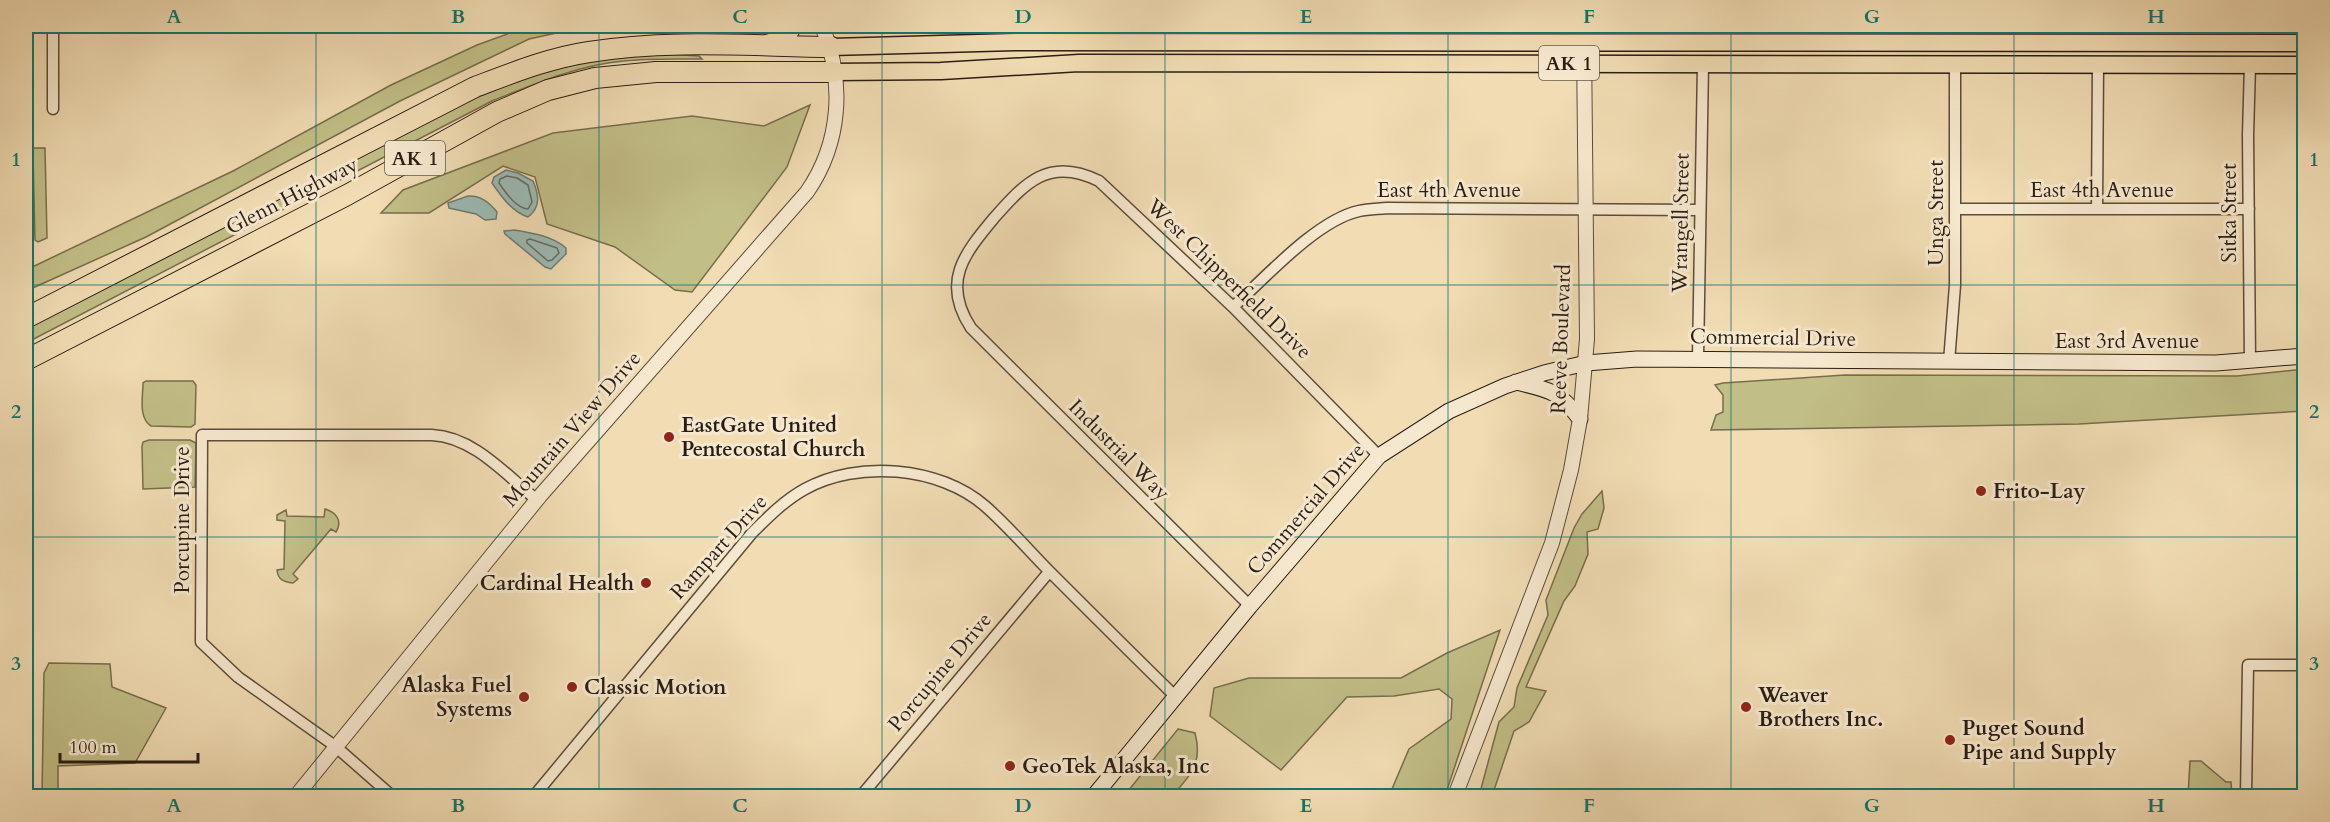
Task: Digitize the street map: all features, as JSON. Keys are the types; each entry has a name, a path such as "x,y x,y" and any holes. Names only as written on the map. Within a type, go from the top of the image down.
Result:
{"highway":[{"path":"763,46 777,43 785,37 791,26"},
{"name":"AK 1","path":"831,47 1015,42 2304,42"},
{"name":"Glenn Highway","path":"26,318 475,87 536,64 587,52 633,46 831,47"},
{"name":"AK 1","path":"834,72 941,71 1079,63 2304,65"},
{"name":"Glenn Highway","path":"26,360 347,195 497,112 548,90 596,78 656,72 834,72"},
{"path":"26,314 62,300"}],"main road":[{"name":"East 3rd Avenue","path":"1950,362 2250,361 2304,356"},
{"name":"Commercial Drive","path":"1094,796 1250,606 1379,456 1449,411 1516,382 1586,363 1698,358 1950,362"},
{"path":"1516,382 1550,390 1570,405 1580,419"}],"street":[{"path":"53,26 53,109"},
{"name":"Mountain View Drive","path":"296,796 537,500 807,192 820,173 831,147 835,124 831,47 822,26"},
{"name":"Reeve Boulevard","path":"1455,796 1552,543 1571,470 1580,419 1586,363 1584,43"},
{"path":"2097,209 2098,63"},
{"name":"Wrangell Street","path":"1698,358 1703,64"},
{"name":"Unga Street","path":"1950,362 1955,285 1955,64"},
{"name":"Sitka Street","path":"2250,65 2250,361"},
{"name":"West Chipperfield Drive","path":"964,318 957,286 964,256 969,247 1020,188 1034,179 1052,173 1082,174 1099,181 1233,307 1379,456"},
{"name":"East 4th Avenue","path":"1233,307 1306,240 1334,222 1358,211 1387,208 1700,210"},
{"name":"East 4th Avenue","path":"1955,208 2249,209"},
{"name":"Industrial Way","path":"964,318 977,335 1019,378 1250,606"},
{"name":"Porcupine Drive","path":"392,796 335,746 238,677 201,642 202,435 432,435 451,437 476,450 537,500"},
{"name":"Rampart Drive","path":"534,796 752,533 784,503 805,489 827,479 854,472 883,470 913,474 939,481 984,505 1175,696"},
{"name":"Porcupine Drive","path":"861,796 1049,572"},
{"path":"2246,796 2248,665 2304,665"}],"shaded area":[{"path":"529,26 588,26 529,39 400,101 146,237 26,291 26,270 233,171 391,85 477,45"},
{"path":"665,54 699,56 702,59 634,60 607,63 556,76 492,101 26,343 26,329 467,102 520,78 618,56"},
{"path":"810,105 787,167 692,292 675,290 615,247 547,224 535,177 503,166 429,213 381,213 403,190 553,133 692,116 764,126"},
{"path":"27,148 45,148 47,238 38,242 35,240 33,155 28,154"},
{"path":"2304,369 2304,411 2079,424 1711,430 1716,415 1723,412 1723,395 1715,385 1723,383 1845,375 2237,376"},
{"path":"146,381 193,381 196,385 195,424 191,427 151,426 144,418 143,412 143,383"},
{"path":"190,440 196,443 195,487 143,489 142,446 143,442"},
{"path":"1602,491 1604,508 1598,529 1587,532 1588,554 1575,586 1564,601 1526,687 1546,691 1529,722 1514,731 1492,796 1479,796 1499,722 1514,707 1517,688 1548,615 1546,600 1574,528 1582,514"},
{"path":"325,509 337,517 339,524 336,532 331,529 293,574 298,579 293,583 282,580 277,570 284,569 285,521 277,520 277,515 286,510 287,516 324,517"},
{"path":"1500,630 1445,796 1389,796 1409,749 1451,719 1452,699 1439,689 1394,696 1347,697 1281,770 1210,716 1214,688 1249,678 1401,678 1447,653"},
{"path":"49,663 110,664 112,687 166,708 135,763 58,766 58,796 42,796 44,673"},
{"path":"1178,729 1195,733 1197,743 1194,768 1185,782 1172,796 1124,796"},
{"path":"2190,761 2201,761 2226,782 2231,782 2232,796 2188,796"}],"water":[{"path":"506,170 533,181 538,201 528,217 512,207 492,183 494,177"},
{"path":"468,196 481,198 488,203 497,212 496,219 485,220 476,214 449,208 448,203"},
{"path":"515,230 555,241 566,248 566,254 551,269 545,267 504,231"}],"place":[{"name":"EastGate United Pentecostal Church","path":"669,437"},
{"name":"Frito-Lay","path":"1981,491"},
{"name":"Cardinal Health","path":"646,583"},
{"name":"Classic Motion","path":"572,687"},
{"name":"Alaska Fuel Systems","path":"524,697"},
{"name":"Weaver Brothers Inc.","path":"1746,707"},
{"name":"Puget Sound Pipe and Supply","path":"1950,740"},
{"name":"GeoTek Alaska, Inc","path":"1010,766"}]}
